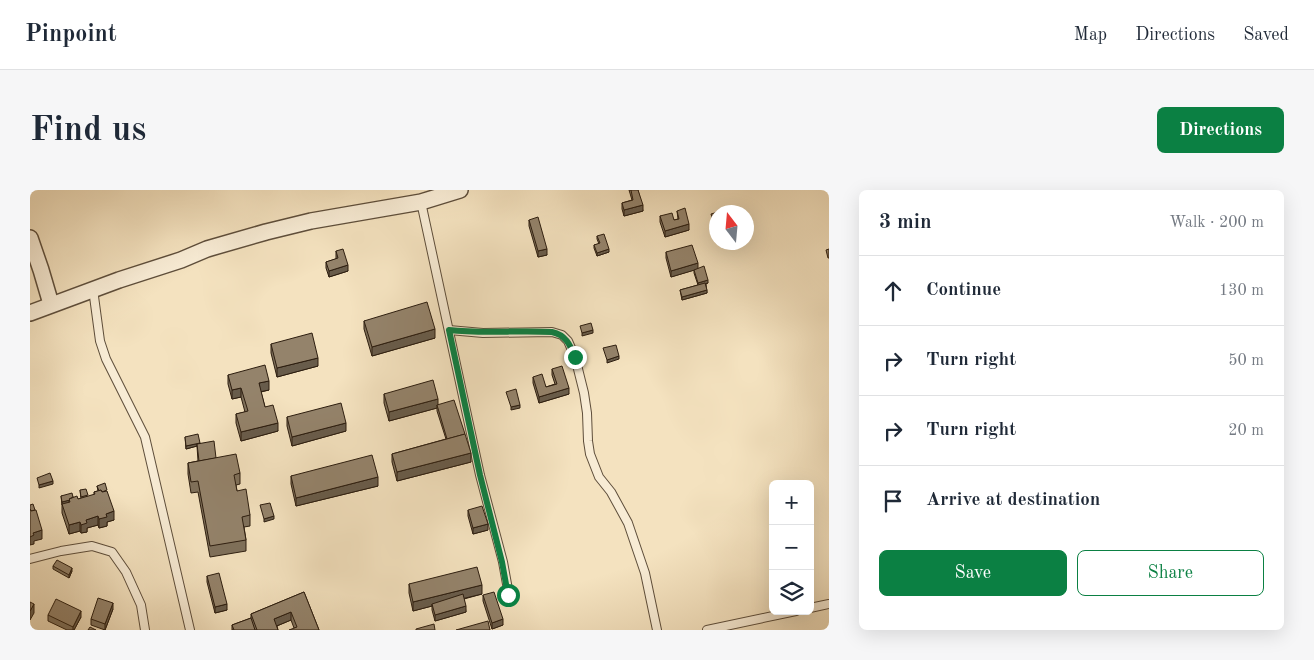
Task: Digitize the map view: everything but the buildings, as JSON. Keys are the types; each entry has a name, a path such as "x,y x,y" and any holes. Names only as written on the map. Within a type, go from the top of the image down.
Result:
{"street":[{"path":"30,313 51,304 181,260 207,249 291,225 421,202 460,190"},
{"path":"30,238 42,270 51,304"}],"lane":[{"path":"421,202 508,595"},
{"path":"93,290 100,341 106,359 145,437 190,630"},
{"path":"449,330 484,333 552,332 562,335 568,341 575,357 584,393 590,454 599,477 611,492 628,523 645,573 657,630"},
{"path":"30,559 92,546 112,552 126,572 141,605 144,630"},
{"path":"814,607 829,604"},
{"path":"707,630 777,615"}],"route":[{"path":"508,595 449,330 484,333 543,331 557,333 568,341 575,357"}]}
